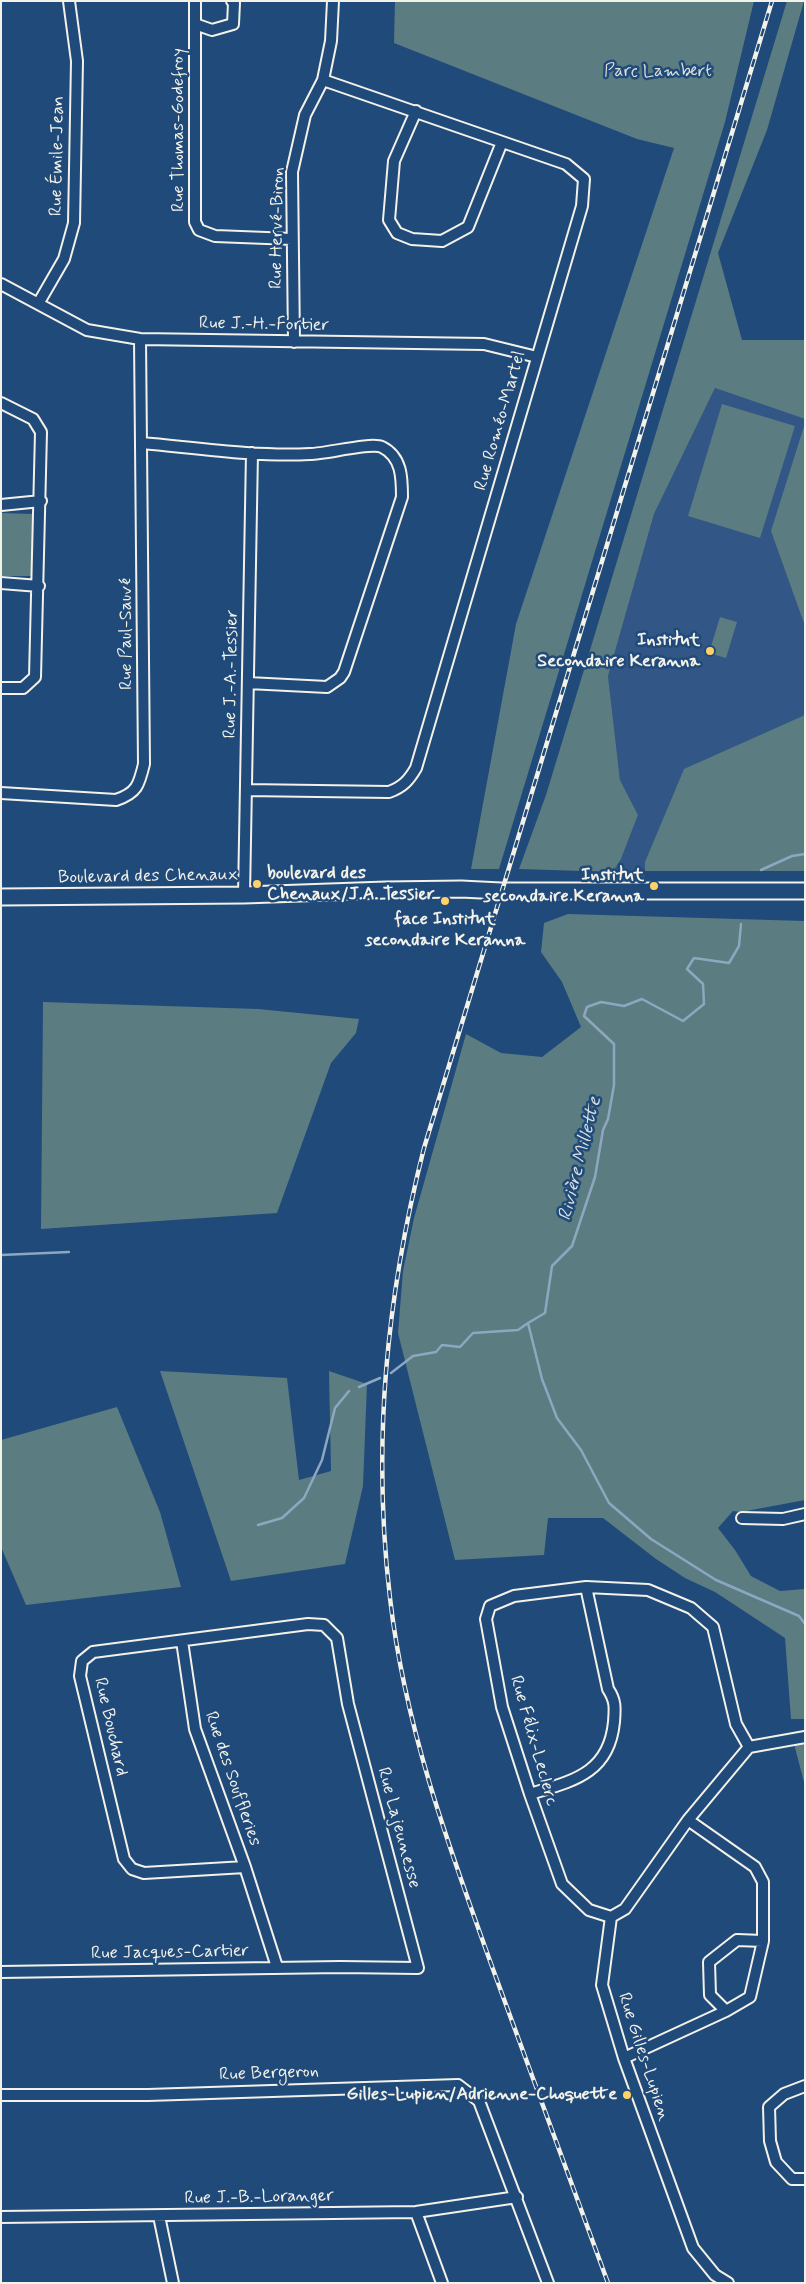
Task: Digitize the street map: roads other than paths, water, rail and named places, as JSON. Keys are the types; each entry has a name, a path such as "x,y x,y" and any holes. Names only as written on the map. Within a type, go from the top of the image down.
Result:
{"main road":[{"name":"Boulevard des Chenaux","path":"1,898 244,895 452,889 501,891 805,891"}],"street":[{"name":"Rue Émile-Jean","path":"38,304 64,259 74,223 77,61 69,1"},
{"name":"Rue Thomas-Godefroy","path":"195,1 195,222 199,230 215,236 292,239"},
{"name":"Rue Thomas-Godefroy","path":"195,24 212,30 233,24 234,3 232,1"},
{"name":"Rue Hervé-Biron","path":"294,342 292,172 305,115 323,80 331,41 333,1"},
{"name":"Rue Roméo-Martel","path":"246,790 389,792 399,788 416,768 582,206 584,179 566,164 323,80"},
{"path":"416,111 394,161 389,220 397,233 412,239 442,241 468,227 502,142"},
{"name":"Rue J.-H.-Fortier","path":"1,284 87,330 140,339 484,344 537,357"},
{"name":"Rue Paul-Sauvé","path":"1,793 116,800 127,796 135,790 140,778 144,764 140,339"},
{"path":"1,403 33,419 41,432 39,586 35,677 23,688 1,688"},
{"path":"142,443 252,453 310,454 375,445 391,452 397,461 402,475 402,497 348,665 340,678 327,687 248,683"},
{"name":"Rue J.-A.-Tessier","path":"244,895 252,453"},
{"path":"1,506 41,501"},
{"path":"1,583 39,586"},
{"path":"742,1518 782,1519 805,1514"},
{"path":"530,1794 576,1780 595,1767 612,1737 616,1701 608,1689 586,1587"},
{"name":"Rue Félix-Leclerc","path":"611,1917 589,1910 562,1884 502,1707 486,1619 490,1606 514,1596 586,1587 648,1590 691,1608 713,1627 736,1724 749,1747"},
{"name":"Rue Bouchard","path":"245,1867 144,1873 132,1869 124,1859 80,1676 82,1661 93,1652 308,1624 324,1625"},
{"name":"Rue Lajeunesse","path":"324,1625 337,1638 348,1704 418,1968 340,1966"},
{"name":"Rue des Souffleries","path":"182,1641 194,1728 245,1867 277,1968"},
{"path":"611,1917 625,1909 688,1820 749,1747 805,1737"},
{"path":"624,2058 726,2011 750,1996 764,1941 763,1882 755,1867 688,1820"},
{"name":"Rue Gilles-Lupien","path":"611,1917 602,1985 624,2058 693,2248 715,2275 728,2283"},
{"path":"726,2011 710,1995 709,1962 737,1940 764,1941"},
{"name":"Rue Jacques-Cartier","path":"1,1972 340,1966"},
{"name":"Rue Bergeron","path":"1,2095 148,2095 458,2085 479,2101 517,2197 548,2283"},
{"path":"805,2086 784,2094 769,2107 770,2141 776,2162 792,2179 805,2179"},
{"name":"Rue J.-B.-Loranger","path":"1,2217 416,2212 517,2197"},
{"path":"416,2212 442,2283"},
{"path":"159,2216 173,2283"}],"waterway":[{"name":"Rivière Millette","path":"761,870 792,856 805,854"},
{"name":"Rivière Millette","path":"741,924 739,946 729,963 694,958 687,969 703,984 704,1004 683,1021 642,999 624,1006 601,1002 587,1007 584,1016 614,1044 614,1085 608,1119 603,1130 595,1177 572,1246 552,1266 545,1313 528,1323 542,1379 557,1418 581,1450 609,1503 651,1539 716,1580 799,1616 805,1624"},
{"path":"1,1255 69,1252"},
{"path":"391,1373 413,1356 436,1352 442,1345 460,1347 473,1333 518,1330 528,1323"},
{"path":"359,1387 380,1378"},
{"path":"258,1525 282,1518 304,1498 322,1460 335,1408 349,1391"}],"railway":[{"path":"608,2283 461,1881 431,1788 406,1695 390,1598 385,1541 382,1484 386,1372 400,1260 424,1148 772,1"}],"place":[{"name":"Institut Secondaire Keranna","path":"710,651"},
{"name":"boulevard des Chenaux/J.A. Tessier","path":"257,884"},
{"name":"Institut secondaire Keranna","path":"654,886"},
{"name":"face Institut secondaire Keranna","path":"445,901"},
{"name":"Gilles-Lupien/Adrienne-Choquette","path":"627,2095"}],"park label":[{"name":"Parc Lambert","path":"658,72"}]}
